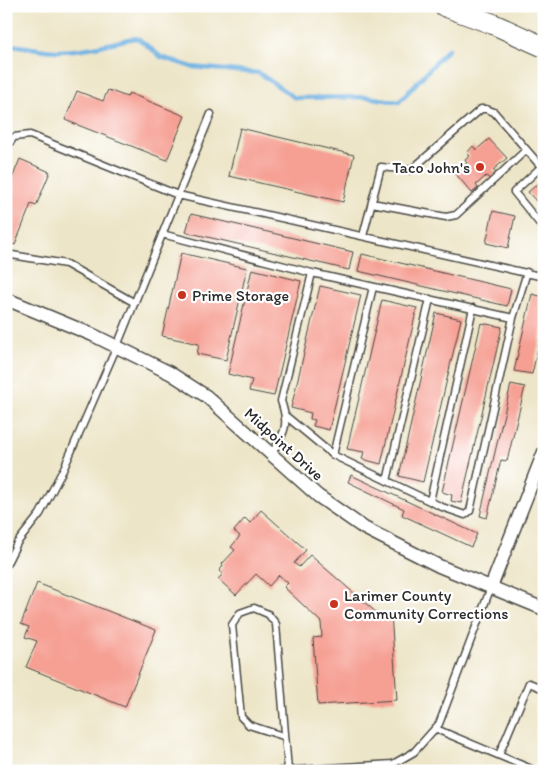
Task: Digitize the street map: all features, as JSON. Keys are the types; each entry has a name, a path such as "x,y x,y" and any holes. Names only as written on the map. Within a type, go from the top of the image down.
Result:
{"main road":[{"path":"444,6 544,46"}],"street":[{"name":"Midpoint Drive","path":"6,299 117,346 170,373 206,396 318,496 364,528 397,546 544,609"},
{"path":"491,587 542,460"}],"lane":[{"path":"363,236 381,167 411,170 481,110 486,108 494,112 542,169 514,192 544,229"},
{"path":"6,565 17,543 40,514 64,468 135,303 211,114"},
{"path":"6,148 14,138 30,134 178,195 527,272 541,277 544,268"},
{"path":"372,203 446,218 456,215 526,150"},
{"path":"162,234 312,273 513,318"},
{"path":"6,254 66,264 135,303"},
{"path":"312,273 281,401 287,417 332,455 430,501 465,515 470,511 513,318 527,272"},
{"path":"332,455 373,286"},
{"path":"387,481 430,300"},
{"path":"430,501 473,308"},
{"path":"271,455 285,430 287,417"},
{"path":"280,771 393,764 414,752 436,729 491,587"},
{"path":"283,736 249,725 241,717 232,625 240,613 254,608 268,614 276,624 283,736 288,770"},
{"path":"499,755 529,683 544,689"},
{"path":"436,729 536,771"}],"building":[{"path":"108,90 127,97 129,93 185,116 167,160 65,120 77,91 103,101"},
{"path":"240,128 354,155 343,202 229,176"},
{"name":"Taco John's","path":"489,139 507,158 493,170 496,173 490,179 486,176 476,185 478,188 472,193 455,173 467,163 465,160 470,156 467,153 473,146 476,150"},
{"path":"20,159 50,172 36,206 31,204 15,245 6,242 6,210 12,196 6,193"},
{"path":"541,181 544,184 544,210 528,192"},
{"path":"493,211 515,216 508,248 486,243"},
{"path":"191,214 353,252 349,270 186,232"},
{"path":"181,253 247,268 226,360 197,354 199,344 162,336"},
{"path":"362,254 511,289 507,306 358,271"},
{"path":"252,269 301,281 274,396 249,391 252,380 228,374"},
{"path":"320,286 361,295 329,430 313,426 315,420 310,419 311,413 291,408"},
{"path":"532,294 544,297 544,321 532,374 514,371"},
{"path":"382,300 417,308 381,464 362,459 364,452 347,449"},
{"path":"436,313 461,319 423,482 399,476"},
{"path":"481,323 502,327 461,503 451,501 452,495 442,492"},
{"path":"511,384 525,387 507,461 501,460 487,518 480,516"},
{"path":"351,475 477,534 471,547 402,515 404,509 348,482"},
{"name":"Larimer County Community Corrections","path":"261,510 306,550 294,563 299,567 310,555 378,614 391,613 397,700 318,705 313,638 322,637 321,622 284,587 288,583 279,575 269,586 256,574 236,595 218,579 223,574 219,571 223,566 222,564 235,550 231,547 240,536 234,531 245,518 250,523"},
{"path":"37,583 156,630 125,707 26,667 37,641 25,637 29,627 21,624"}],"waterway":[{"path":"6,45 51,51 67,51 96,47 134,38 139,39 161,57 192,67 259,73 295,98 367,97 399,102 448,49"}],"place":[{"name":"Taco John's","path":"480,167"},
{"name":"Prime Storage","path":"182,295"},
{"name":"Larimer County Community Corrections","path":"334,604"}]}
